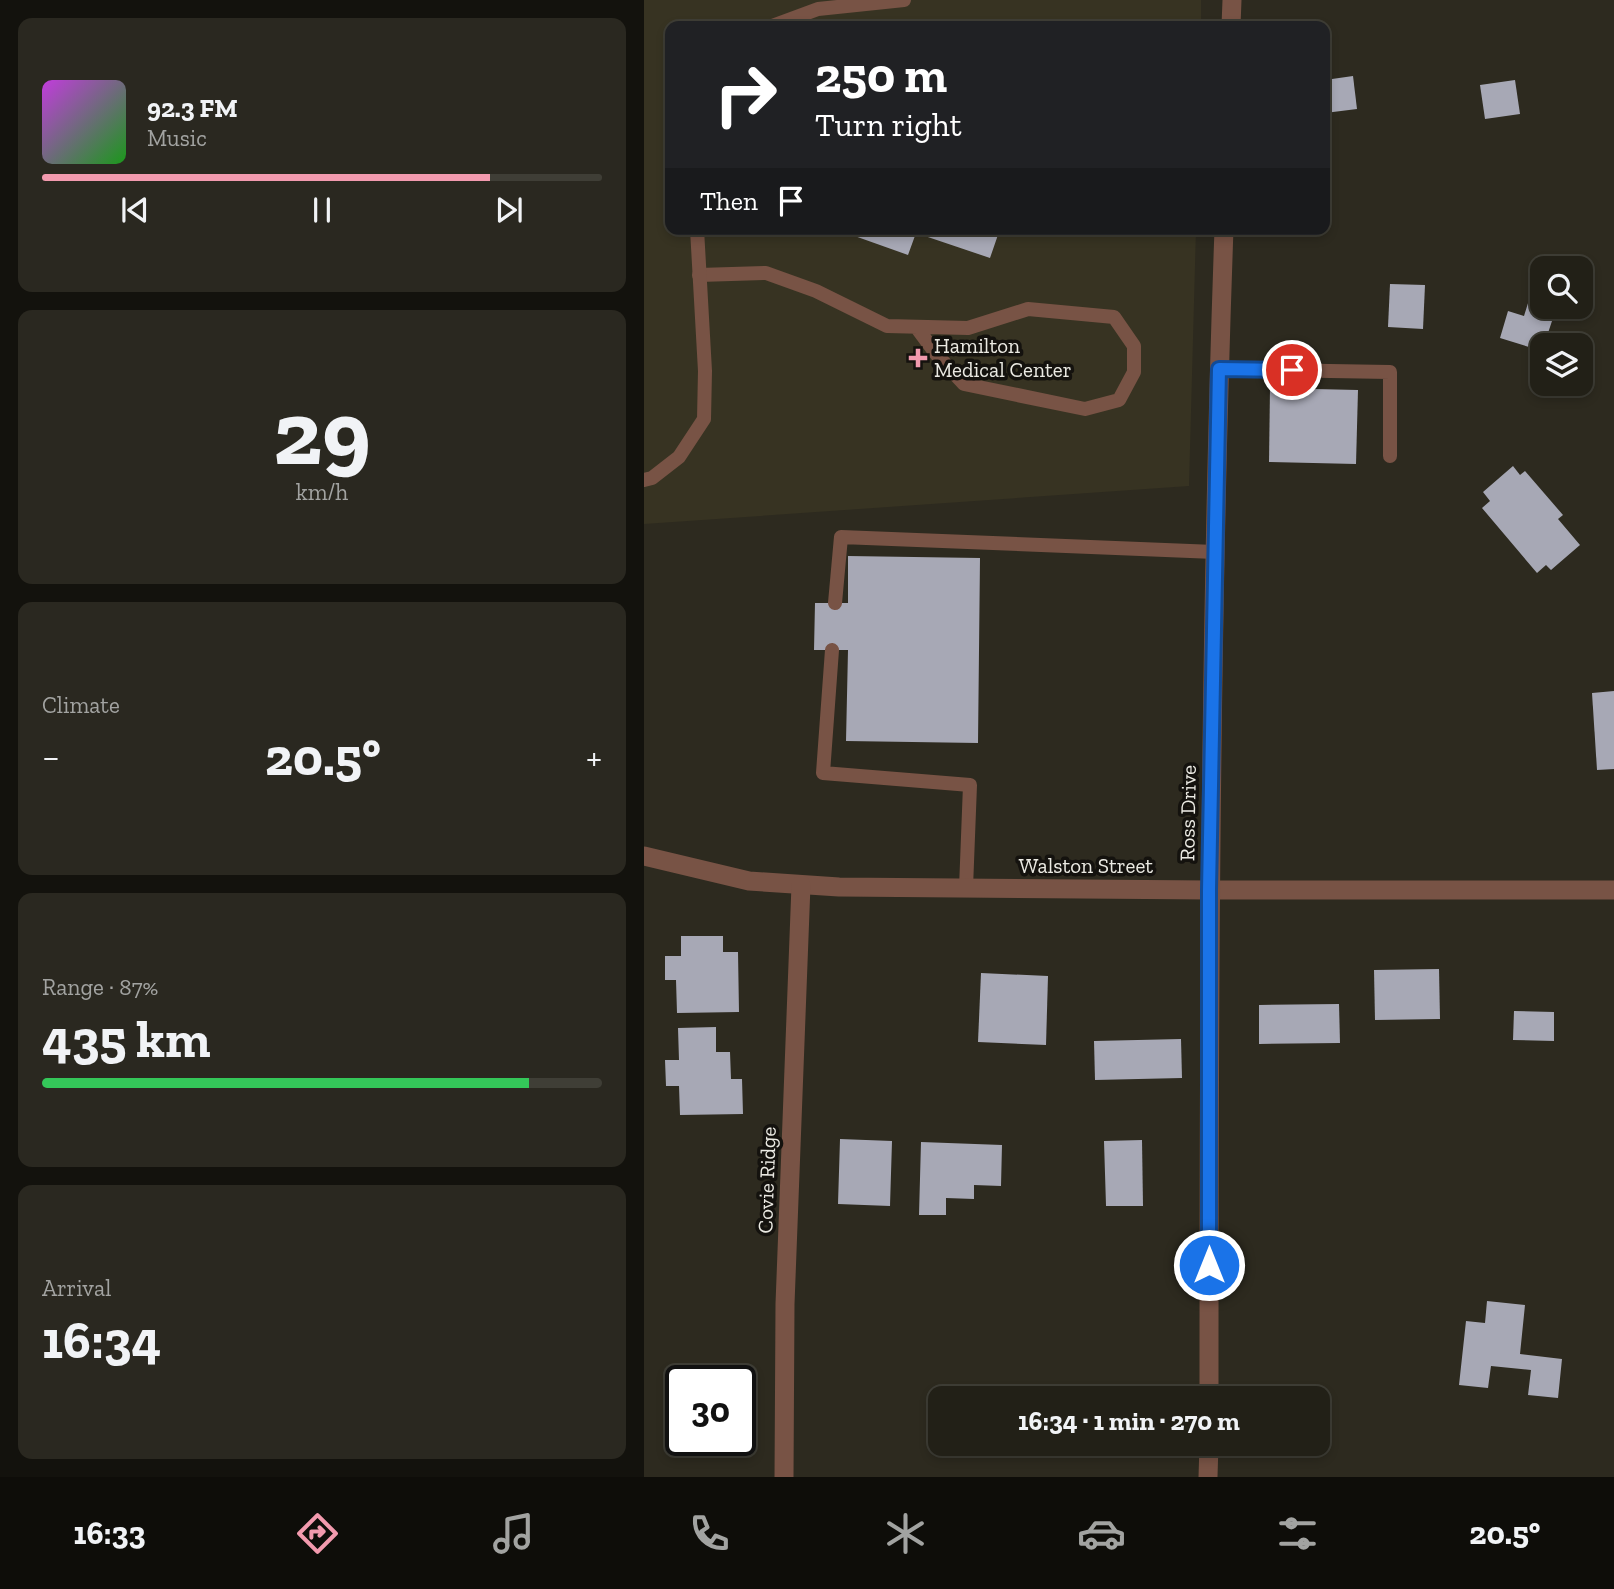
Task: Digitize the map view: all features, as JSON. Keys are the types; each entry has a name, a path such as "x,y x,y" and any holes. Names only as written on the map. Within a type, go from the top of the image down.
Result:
{"street":[{"path":"1231,21 1232,0"},
{"name":"Ross Drive","path":"1209,1386 1209,890 1224,235"},
{"name":"Walston Street","path":"644,856 749,881 801,885 1209,890 1614,890"},
{"name":"Covie Ridge","path":"784,1477 785,1304 801,885"},
{"path":"1208,1477 1209,1456"}],"lane":[{"path":"786,21 818,9 905,0"},
{"path":"644,480 652,478 679,457 704,419 705,371 696,235"},
{"path":"699,275 766,273 816,291 887,326 968,328 1028,309 1115,317 1134,346 1134,372 1119,400 1085,409 964,384 917,328"},
{"path":"1219,369 1390,372 1390,456"},
{"path":"835,603 841,537 1215,552"},
{"path":"832,650 823,773 970,785 966,888"}],"shaded area":[{"name":"Hamilton Medical Center","path":"644,0 1201,0 1201,21 665,21 665,235 1196,235 1189,486 644,524"}],"building":[{"path":"1353,76 1357,109 1330,112 1330,79"},
{"path":"1515,80 1520,114 1485,119 1480,85"},
{"path":"852,235 915,235 908,255"},
{"path":"922,235 998,235 990,258"},
{"path":"1390,284 1425,285 1423,329 1388,327"},
{"path":"1530,297 1530,319 1553,319 1548,333 1530,333 1530,347 1500,338 1508,311 1524,316"},
{"path":"1270,388 1358,390 1356,464 1269,462"},
{"path":"1513,466 1520,475 1525,471 1563,515 1558,519 1580,545 1551,570 1546,565 1537,573 1482,508 1490,501 1483,492"},
{"path":"848,556 980,558 978,743 846,741 848,650 814,650 815,603 848,603"},
{"path":"1614,691 1614,769 1597,770 1592,693"},
{"path":"681,936 723,936 723,952 738,952 739,1012 677,1013 676,980 665,980 665,956 681,956"},
{"path":"1439,969 1440,1019 1375,1020 1374,970"},
{"path":"981,973 1048,976 1046,1045 978,1042"},
{"path":"1339,1004 1340,1043 1259,1044 1259,1005"},
{"path":"1514,1011 1554,1012 1554,1041 1513,1040"},
{"path":"716,1027 716,1052 730,1052 731,1079 742,1079 743,1114 680,1115 679,1086 666,1086 665,1060 679,1060 678,1028"},
{"path":"1181,1039 1182,1078 1095,1080 1094,1041"},
{"path":"840,1139 892,1141 890,1206 838,1204"},
{"path":"1142,1140 1143,1206 1106,1206 1104,1141"},
{"path":"921,1142 1002,1145 1001,1186 974,1185 974,1199 946,1198 946,1215 919,1215"},
{"path":"1487,1301 1525,1305 1520,1354 1562,1359 1558,1398 1528,1395 1531,1370 1491,1366 1488,1388 1459,1385 1466,1321 1485,1323"}],"place":[{"name":"Hamilton Medical Center","path":"918,358"}],"route":[{"path":"1209,1265 1209,890 1219,369 1292,370"}]}
